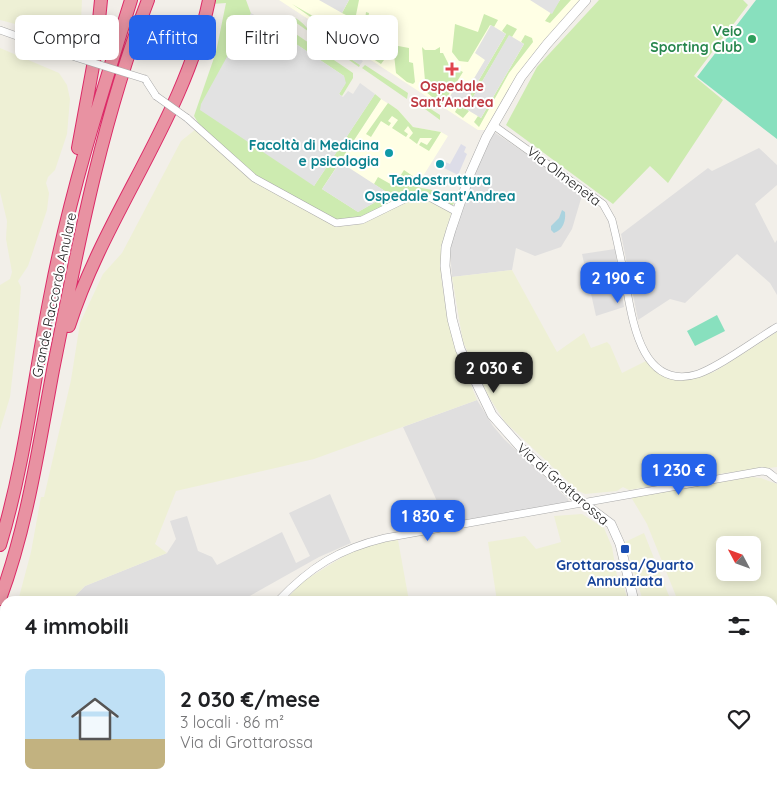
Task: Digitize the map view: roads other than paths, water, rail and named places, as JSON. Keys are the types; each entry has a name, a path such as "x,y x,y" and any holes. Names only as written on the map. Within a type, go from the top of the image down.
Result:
{"highway":[{"path":"51,291 61,216 80,137 96,50 101,0"},
{"name":"Grande Raccordo Anulare","path":"0,545 24,446 51,291 86,146 131,0"},
{"name":"Grande Raccordo Anulare","path":"1,596 27,502 76,251 97,167 138,26 148,0"},
{"path":"200,15 203,0"},
{"path":"206,15 209,0"},
{"path":"52,378 72,314 102,244 174,101 191,60"}],"street":[{"name":"Via di Grottarossa","path":"586,0 521,77 494,125 470,174 446,247 445,266 452,319 460,349 478,389 500,426 523,450 585,504 606,519 616,533 633,596"},
{"path":"0,30 78,58 146,79 156,96 187,118 254,178 336,223 362,220 417,196 431,198 457,212"},
{"name":"Via Olmeneta","path":"494,125 603,204 612,220 635,329 644,352 655,365 676,375 700,373 777,327"},
{"path":"283,596 308,572 359,544 585,504 629,493 762,471 768,472 777,479"}],"water":[{"path":"562,210 565,212 564,222 560,230 554,233 551,230 551,226 559,218"}],"place":[{"name":"Veio Sporting Club","path":"752,39"},
{"name":"Ospedale Sant'Andrea","path":"452,69"},
{"name":"Facoltà di Medicina e psicologia","path":"389,153"},
{"name":"Tendostruttura Ospedale Sant'Andrea","path":"440,164"},
{"name":"Grottarossa/Quarto Annunziata","path":"625,549"}]}
